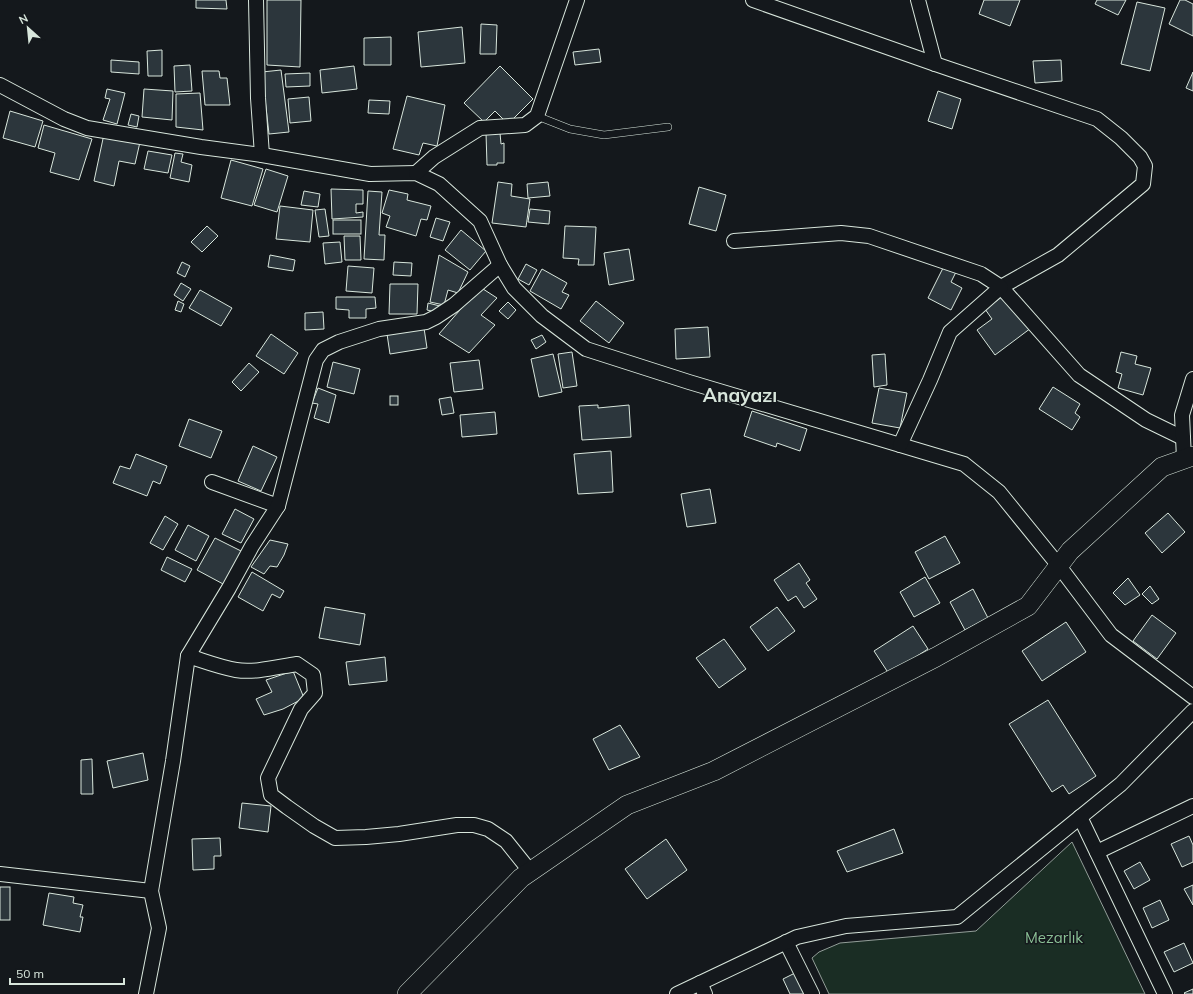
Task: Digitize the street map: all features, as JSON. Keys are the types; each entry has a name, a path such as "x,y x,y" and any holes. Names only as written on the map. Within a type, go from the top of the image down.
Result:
{"street":[{"path":"256,0 258,98 262,155"},
{"path":"416,174 434,157 480,128 525,125 537,116 577,0"},
{"path":"753,0 1097,119 1121,138 1140,157 1145,166 1142,184 1058,255 1001,287 950,332 900,445"},
{"path":"918,0 935,64"},
{"path":"0,85 64,119 87,128 201,148 262,155 370,174 416,174 439,184 480,221 500,265 514,288 542,316 586,349 689,382 964,464 999,492 1059,566 1111,635 1193,697"},
{"path":"734,241 841,233 869,236 981,274 1001,287 1079,375 1146,420 1183,438"},
{"path":"146,994 159,928 151,891 173,761 188,656 229,588 252,546 278,506 316,360 323,350 339,342 379,330 426,322 436,317 454,305 500,265"},
{"path":"407,994 521,878 627,805 714,771 936,657 1028,606 1070,551 1162,468 1188,457 1183,438 1182,415 1193,379"},
{"path":"212,482 278,506"},
{"path":"188,656 207,663 237,670 260,670 297,664 313,675 315,693 301,709 268,778 271,795 314,826 335,838 399,834 457,825 474,825 488,829 506,841 530,871"},
{"path":"677,994 703,988 797,937 846,926 957,917 1121,784 1193,711"},
{"path":"1097,852 1192,807"},
{"path":"1080,817 1165,994"},
{"path":"0,874 151,891"},
{"path":"786,942 812,994"}],"lane":[{"path":"537,116 570,129 604,135 668,126"}],"green space":[{"name":"Mezarlık","path":"1072,842 1145,994 829,994 812,958 819,952 840,943 976,931"}],"building":[{"path":"196,0 226,0 227,9 196,8"},
{"path":"267,0 301,0 300,67 267,65"},
{"path":"984,0 1020,0 1010,26 979,14"},
{"path":"1097,0 1126,0 1118,15 1095,4"},
{"path":"1180,0 1185,0 1193,4 1193,36 1169,24"},
{"path":"1137,2 1165,8 1150,71 1121,64"},
{"path":"481,24 497,25 496,54 480,54"},
{"path":"462,27 465,63 421,67 418,32"},
{"path":"391,37 391,65 364,65 364,38"},
{"path":"599,49 601,62 575,65 573,52"},
{"path":"162,50 162,76 148,76 147,51"},
{"path":"111,60 139,62 139,74 111,72"},
{"path":"1061,60 1062,81 1035,83 1033,61"},
{"path":"190,65 192,91 175,92 174,66"},
{"path":"354,66 357,89 322,93 320,70"},
{"path":"500,66 533,99 508,124 495,111 484,122 464,103"},
{"path":"281,70 289,132 269,134 262,72"},
{"path":"202,71 219,71 220,78 227,78 230,105 205,105"},
{"path":"1193,72 1193,91 1186,88"},
{"path":"310,73 310,86 286,87 285,74"},
{"path":"107,89 125,93 117,124 103,120 110,99 105,98"},
{"path":"144,89 173,91 172,120 142,117"},
{"path":"938,91 961,99 952,129 928,121"},
{"path":"200,93 203,130 176,127 176,94"},
{"path":"407,96 445,105 437,146 423,143 419,155 393,149"},
{"path":"309,97 311,121 290,123 288,99"},
{"path":"369,100 390,101 389,114 368,113"},
{"path":"10,111 43,121 35,147 3,138"},
{"path":"131,114 139,116 137,127 128,125"},
{"path":"44,125 92,139 79,180 50,172 55,153 38,148"},
{"path":"486,133 500,133 501,144 504,143 504,163 487,165"},
{"path":"104,134 140,142 135,164 119,161 114,186 94,181"},
{"path":"148,151 172,155 168,173 144,169"},
{"path":"175,153 183,154 181,162 192,165 189,182 170,178"},
{"path":"231,160 263,169 252,206 221,198"},
{"path":"266,169 288,176 277,212 254,205"},
{"path":"498,182 512,184 511,196 530,199 526,227 492,223"},
{"path":"548,182 550,196 528,198 527,184"},
{"path":"699,187 726,195 716,231 689,224"},
{"path":"331,189 363,190 363,204 356,204 356,213 363,212 363,217 332,219"},
{"path":"389,190 408,194 407,200 431,206 427,220 421,219 416,236 386,227 390,216 382,213"},
{"path":"304,191 320,194 318,207 301,205"},
{"path":"368,191 382,192 379,235 385,235 384,260 364,259"},
{"path":"280,206 313,210 310,242 276,239"},
{"path":"325,209 329,236 319,237 315,210"},
{"path":"530,209 550,211 549,224 528,222"},
{"path":"436,218 450,222 443,241 430,237"},
{"path":"333,220 361,220 361,234 333,234"},
{"path":"207,226 218,236 202,252 191,242"},
{"path":"565,226 596,227 594,265 578,265 579,259 563,258"},
{"path":"461,230 486,251 470,270 445,250"},
{"path":"344,236 360,236 361,260 345,260"},
{"path":"340,242 342,262 325,264 323,243"},
{"path":"629,249 634,280 609,285 604,253"},
{"path":"270,255 295,260 293,271 268,267"},
{"path":"439,255 468,272 458,293 448,290 444,305 430,302"},
{"path":"182,262 190,266 185,277 177,273"},
{"path":"394,262 412,263 411,276 393,275"},
{"path":"526,264 537,270 529,285 518,279"},
{"path":"348,266 374,268 372,293 346,291"},
{"path":"944,266 956,272 951,282 962,288 951,310 928,298"},
{"path":"542,269 567,283 562,292 569,295 561,309 530,291"},
{"path":"181,283 191,289 183,301 174,295"},
{"path":"390,284 418,284 417,314 389,314"},
{"path":"480,287 497,298 481,315 495,325 469,353 439,334"},
{"path":"200,290 232,308 221,326 189,308"},
{"path":"1006,294 1031,328 995,355 977,330 992,319 985,309"},
{"path":"336,297 375,297 376,308 366,309 366,318 349,318 349,310 336,309"},
{"path":"178,301 184,304 181,312 175,310"},
{"path":"596,301 624,323 609,343 580,321"},
{"path":"508,302 516,310 508,319 499,311"},
{"path":"428,303 440,306 439,313 427,310"},
{"path":"323,312 324,329 305,330 305,313"},
{"path":"708,327 710,357 676,359 675,329"},
{"path":"424,328 427,348 390,354 387,334"},
{"path":"271,334 298,353 284,374 256,356"},
{"path":"542,335 546,342 536,349 531,340"},
{"path":"572,352 577,386 563,388 558,354"},
{"path":"1121,352 1137,356 1135,364 1151,368 1143,395 1118,388 1122,374 1116,372"},
{"path":"553,354 562,392 539,397 531,359"},
{"path":"885,354 887,385 874,387 872,355"},
{"path":"479,360 483,389 454,392 450,363"},
{"path":"333,362 360,369 354,394 327,387"},
{"path":"249,363 259,372 241,391 232,382"},
{"path":"1053,387 1080,404 1075,413 1080,417 1072,430 1039,409"},
{"path":"318,388 336,395 329,423 314,418 318,404 312,403"},
{"path":"879,388 907,393 900,428 872,423"},
{"path":"390,396 398,396 398,405 390,405"},
{"path":"451,397 454,413 442,415 439,399"},
{"path":"598,405 598,408 629,405 631,437 582,440 579,406"},
{"path":"752,411 807,429 800,451 777,443 776,447 744,436"},
{"path":"495,412 497,434 462,437 460,415"},
{"path":"189,419 222,431 211,458 179,446"},
{"path":"253,446 277,457 261,491 238,481"},
{"path":"611,451 613,492 578,494 574,454"},
{"path":"136,454 167,466 160,484 153,481 147,496 113,483 120,466 130,469"},
{"path":"710,489 716,523 687,527 681,494"},
{"path":"235,509 254,519 241,543 222,534"},
{"path":"1168,513 1185,532 1162,553 1145,533"},
{"path":"165,516 178,524 163,550 150,543"},
{"path":"188,525 209,536 196,561 175,550"},
{"path":"945,536 960,563 929,579 915,552"},
{"path":"215,538 243,552 225,585 197,570"},
{"path":"270,540 288,544 277,567 270,566 264,574 251,567"},
{"path":"167,557 192,569 185,582 161,570"},
{"path":"799,563 810,580 806,583 817,599 804,608 796,596 788,601 774,580"},
{"path":"252,572 284,591 280,598 272,594 263,611 238,597"},
{"path":"925,577 940,603 914,617 900,592"},
{"path":"1128,578 1140,595 1125,605 1113,593"},
{"path":"1150,586 1159,599 1152,604 1142,594"},
{"path":"973,589 988,618 965,630 950,602"},
{"path":"325,607 365,614 360,645 319,638"},
{"path":"777,607 795,631 768,651 750,627"},
{"path":"1152,615 1176,633 1157,659 1133,641"},
{"path":"1066,622 1086,652 1042,681 1022,651"},
{"path":"913,626 928,649 889,674 874,651"},
{"path":"724,639 746,669 719,688 696,658"},
{"path":"385,657 387,681 349,685 346,662"},
{"path":"293,671 304,698 283,709 264,715 256,699 272,692 266,680"},
{"path":"1048,700 1096,776 1069,794 1063,785 1052,792 1009,724"},
{"path":"620,725 640,757 609,770 593,739"},
{"path":"143,753 148,780 113,788 107,761"},
{"path":"92,759 93,794 81,794 81,760"},
{"path":"242,803 271,806 268,832 239,828"},
{"path":"894,829 903,853 847,872 837,851"},
{"path":"1189,836 1193,845 1193,862 1182,867 1171,844"},
{"path":"220,838 221,856 214,856 214,869 193,870 192,839"},
{"path":"666,839 687,870 647,899 625,869"},
{"path":"1140,862 1150,880 1134,889 1124,871"},
{"path":"1193,885 1193,905 1184,889"},
{"path":"0,887 10,887 10,920 0,920"},
{"path":"49,893 74,897 73,903 83,905 80,917 83,917 80,932 43,925"},
{"path":"1160,900 1169,920 1152,928 1143,908"},
{"path":"1184,943 1193,963 1174,972 1164,952"},
{"path":"797,972 805,994 790,994 783,979"},
{"path":"1193,989 1193,994 1184,993"}],"district":[{"name":"Anayazı","path":"740,395"}]}
